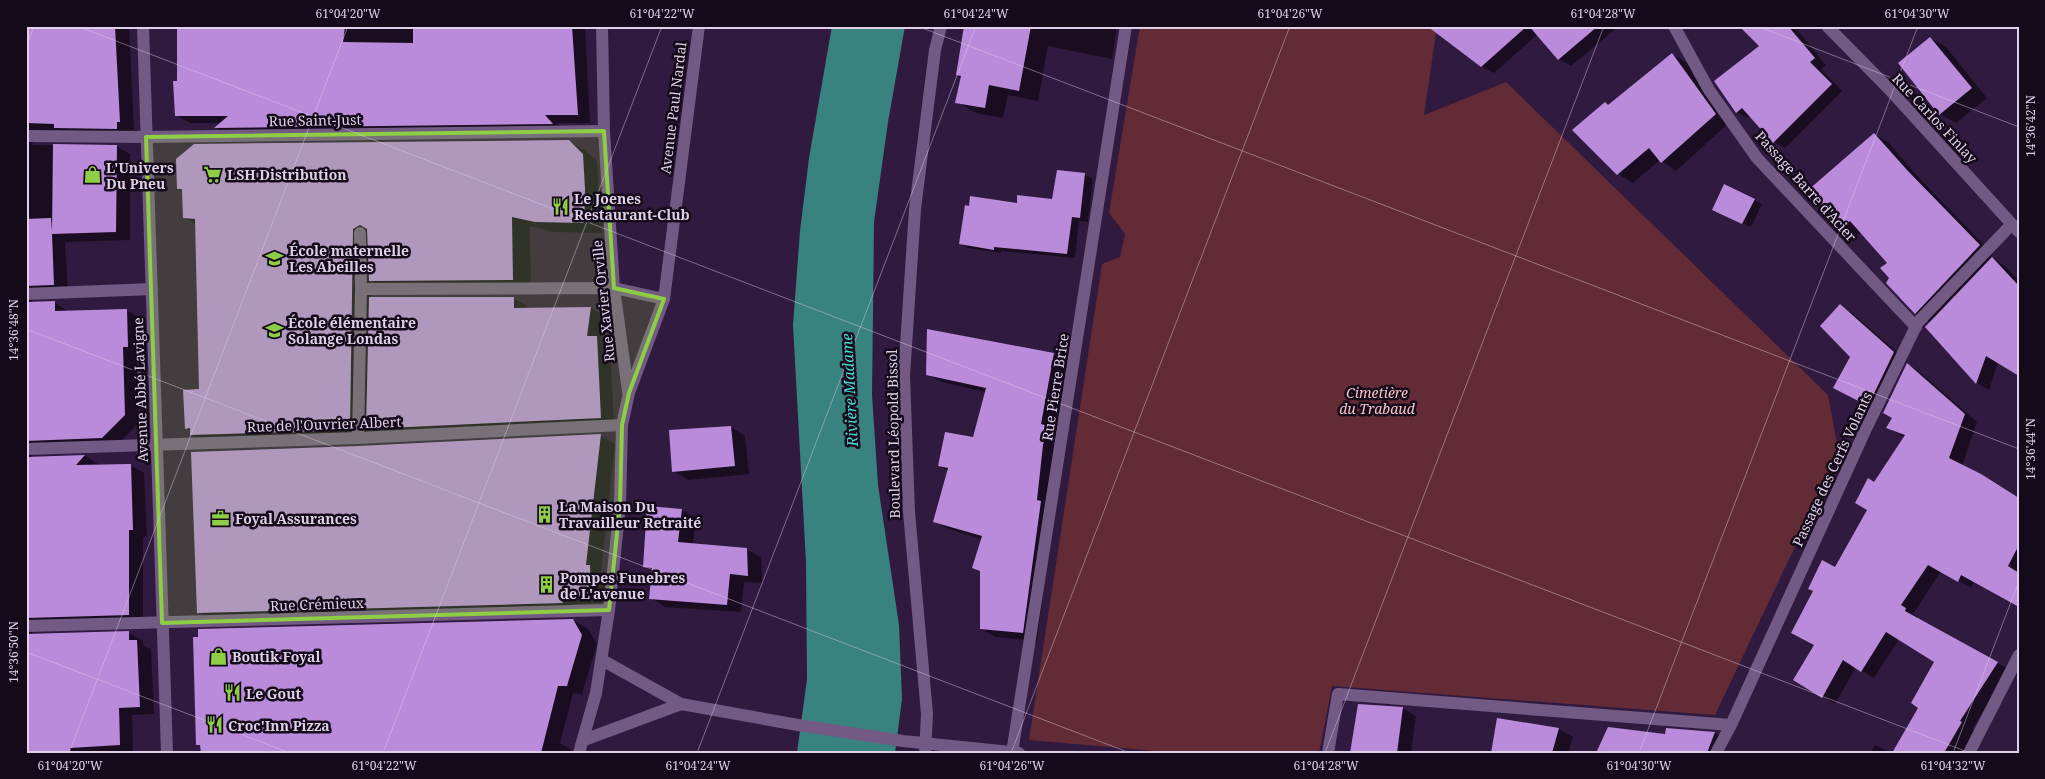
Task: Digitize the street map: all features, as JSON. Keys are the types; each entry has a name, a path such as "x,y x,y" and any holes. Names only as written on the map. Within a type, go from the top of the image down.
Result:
{"street":[{"name":"Avenue Abbé Lavigne","path":"143,26 167,753"},
{"name":"Rue Xavier Orville","path":"602,26 604,131 614,288 629,393"},
{"name":"Avenue Paul Nardal","path":"579,753 584,740 602,660 609,610 620,505 622,425 629,393 664,299 699,26"},
{"name":"Boulevard Léopold Bissol","path":"926,748 927,714 909,512 904,376 915,209 935,50 941,26"},
{"name":"Rue Pierre Brice","path":"1012,752 1126,26"},
{"name":"Passage Barre d'Acier","path":"1674,26 1709,90 1757,158 1916,327"},
{"name":"Rue Carlos Finlay","path":"1827,26 1890,90 2015,228"},
{"name":"Rue Saint-Just","path":"26,136 146,137 604,131"},
{"name":"Passage des Cerfs Volants","path":"1716,753 1731,725 1864,433 1918,322 2015,228"},
{"path":"358,438 362,289 360,233"},
{"path":"362,289 614,288 664,299"},
{"path":"26,294 152,289"},
{"name":"Rue de l'Ouvrier Albert","path":"26,449 358,438 622,425"},
{"name":"Rue Crémieux","path":"26,626 609,610"},
{"path":"1969,753 2019,655"},
{"path":"602,660 681,704 798,725 904,740 926,748 1019,753"},
{"path":"1328,753 1338,694 1731,725"},
{"path":"584,740 681,704"}],"highlighted area":[{"path":"604,131 614,288 664,299 629,393 622,425 620,505 609,610 162,623 146,137"}],"green space":[{"name":"Cimetière du Trabaud","path":"1140,26 1437,26 1424,115 1506,82 1828,395 1839,454 1715,715 1332,686 1319,753 1179,753 1029,740 1102,264 1120,257 1125,234 1109,213"}],"water":[{"name":"Rivière Madame","path":"832,26 905,26 888,122 874,222 872,395 878,485 899,625 902,699 895,753 797,753 807,679 806,562 793,325 800,231 809,158"}],"building":[{"path":"26,26 115,26 120,122 117,122 117,129 54,128 54,124 26,123"},
{"path":"177,26 345,26 343,42 413,43 413,26 572,26 578,115 545,115 553,124 214,128 228,116 175,116 173,81 177,81"},
{"path":"964,26 1031,26 1019,91 989,85 985,108 955,103 961,76 956,75"},
{"path":"1427,26 1527,26 1481,67"},
{"path":"1529,26 1598,26 1558,60"},
{"path":"1739,26 1788,26 1815,58 1810,62 1832,84 1773,143 1742,108 1736,113 1714,81 1759,46"},
{"path":"1930,37 1972,88 1939,115 1898,63"},
{"path":"1672,53 1716,114 1661,163 1649,148 1617,175 1572,130 1605,102 1608,105"},
{"path":"1874,133 1980,245 1915,314 1886,283 1889,278 1880,268 1887,263 1850,221 1843,229 1807,191"},
{"path":"569,140 583,154 584,223 535,222 512,217 513,280 369,281 367,229 360,225 353,229 350,430 190,435 190,428 185,429 183,390 199,389 195,219 183,218 182,189 177,189 176,159 194,144"},
{"path":"53,144 117,145 116,232 52,234 54,285 26,286 26,219 51,218 52,231"},
{"path":"1057,170 1085,173 1080,218 1072,217 1067,254 994,247 994,250 959,244 965,205 969,206 970,196 1017,203 1017,195 1052,199"},
{"path":"1724,184 1755,199 1742,224 1712,210"},
{"path":"1992,257 2019,286 2019,376 1986,356 1976,384 1925,327"},
{"path":"369,297 514,297 514,308 591,307 587,336 597,336 601,418 366,429"},
{"path":"55,301 55,311 127,309 128,347 123,347 125,415 102,438 26,441 26,302"},
{"path":"1840,304 1894,352 1868,406 1833,388 1850,357 1820,326"},
{"path":"927,329 1054,353 1041,424 1048,426 1043,445 1037,500 1041,501 1023,633 980,629 980,571 972,568 982,536 933,522 948,468 938,466 945,432 973,437 986,388 926,375"},
{"path":"1907,363 1965,414 1949,458 1981,474 2019,498 2019,545 2008,566 2019,573 2019,607 1961,575 1958,582 1928,565 1901,605 1906,608 1905,611 1998,662 1960,721 1962,722 1944,753 1892,753 1918,708 1911,703 1934,662 1886,632 1861,672 1843,660 1822,698 1793,680 1814,645 1791,633 1813,591 1808,589 1822,560 1835,567 1867,510 1855,503 1868,478 1874,482 1905,435 1886,428 1892,418 1883,413"},
{"path":"731,426 735,466 672,472 669,430"},
{"path":"601,434 586,565 590,565 591,595 559,596 563,603 197,613 191,452"},
{"path":"85,455 76,465 131,464 133,530 129,530 129,615 26,618 26,457"},
{"path":"647,506 682,509 678,542 747,548 748,576 730,574 727,605 649,599 652,568 643,567"},
{"path":"573,619 582,635 567,686 558,686 541,753 201,753 200,745 196,745 193,637 198,637 198,629"},
{"path":"129,631 129,640 137,640 140,707 119,708 120,745 70,748 70,753 26,753 26,634"},
{"path":"1358,704 1403,707 1397,753 1350,753"},
{"path":"1497,718 1559,728 1552,753 1491,753"},
{"path":"1608,727 1665,734 1666,728 1715,732 1707,753 1596,753"}],"place":[{"name":"LSH Distribution","path":"213,174"},
{"name":"L'Univers Du Pneu","path":"92,175"},
{"name":"Le Joenes Restaurant-Club","path":"560,206"},
{"name":"École maternelle Les Abeilles","path":"275,258"},
{"name":"École élémentaire Solange Londas","path":"274,330"},
{"name":"La Maison Du Travailleur Retraité","path":"545,514"},
{"name":"Foyal Assurances","path":"221,518"},
{"name":"Pompes Funebres de L'avenue","path":"546,585"},
{"name":"Boutik Foyal","path":"218,656"},
{"name":"Le Gout","path":"232,693"},
{"name":"Croc'Inn Pizza","path":"214,725"}]}
